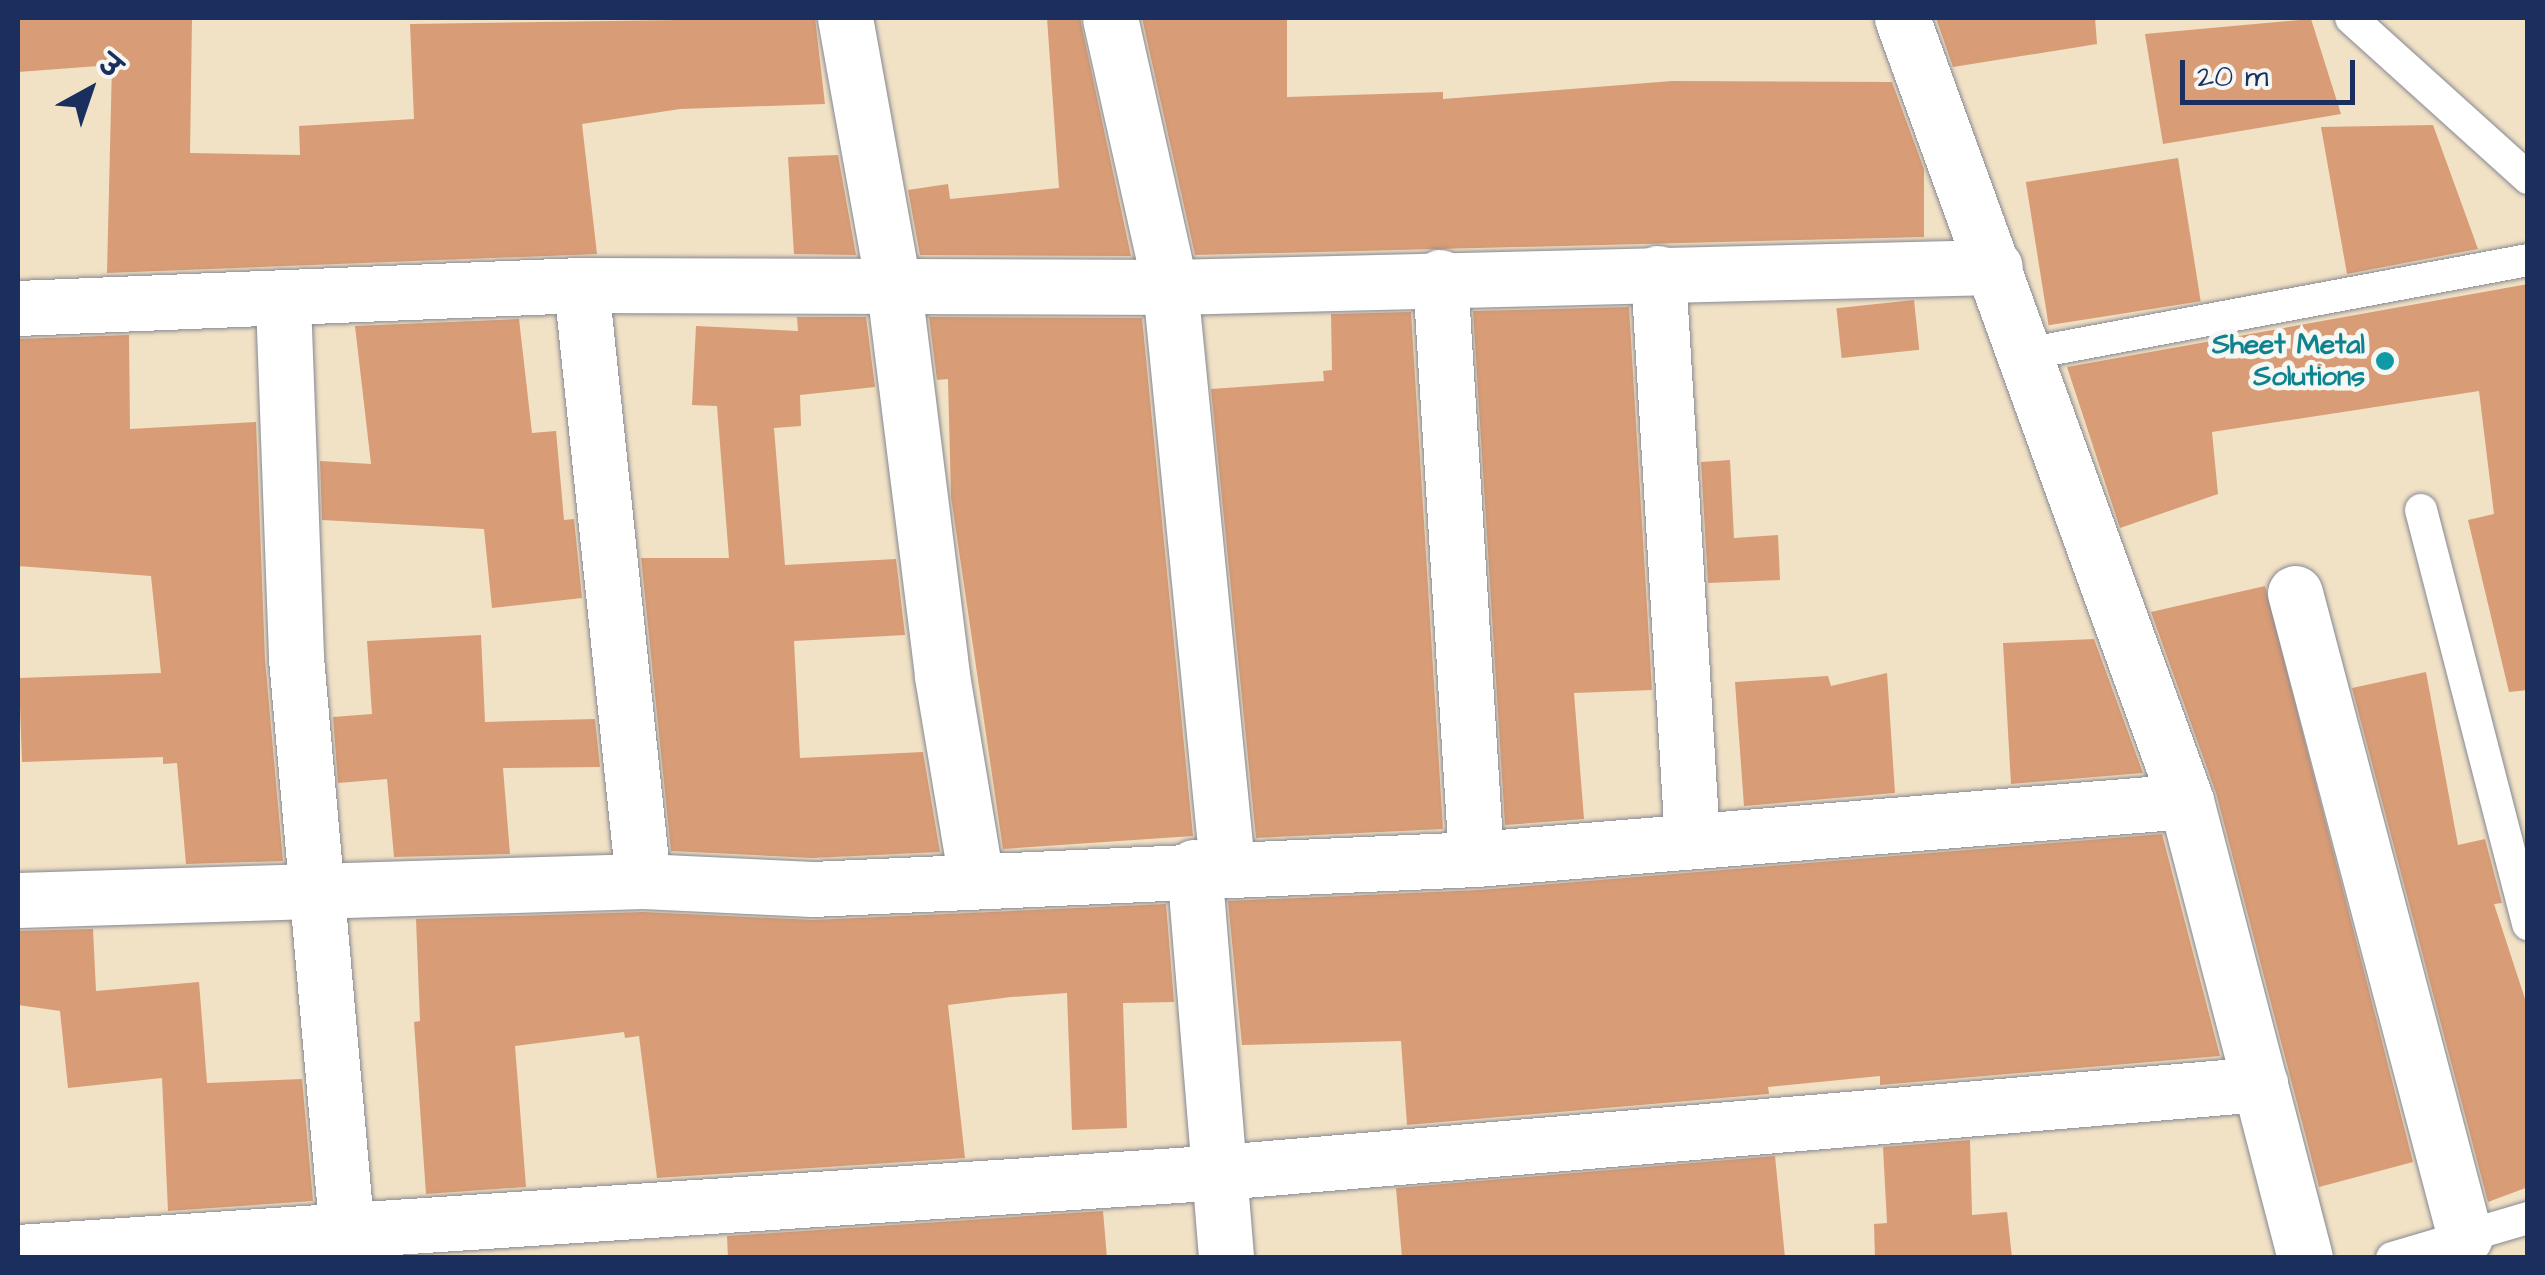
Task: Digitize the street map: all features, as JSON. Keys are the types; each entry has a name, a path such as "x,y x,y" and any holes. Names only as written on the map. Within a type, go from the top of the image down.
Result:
{"street":[{"path":"844,18 894,289 942,676 976,879"},
{"path":"1110,18 1170,288 1210,866 1226,1258"},
{"path":"1902,18 2186,801 2305,1258"},
{"path":"18,308 282,301 582,285 1170,288 1440,277 1994,267"},
{"path":"1658,273 1692,841"},
{"path":"1440,277 1476,859"},
{"path":"582,285 644,881"},
{"path":"282,301 296,658 348,1243"},
{"path":"2295,592 2465,1236"},
{"path":"18,892 18,900 320,896 644,881 812,889 1210,866 1476,859 2186,801"},
{"path":"18,1252 348,1243 2260,1084"}],"lane":[{"path":"2351,18 2528,178"},
{"path":"2026,354 2528,260"},
{"path":"2422,510 2528,924"},
{"path":"2392,1258 2528,1218"}],"building":[{"path":"18,18 192,18 190,153 300,155 299,126 414,119 410,24 815,18 825,104 680,109 582,124 597,254 107,273 112,65 18,72"},
{"path":"1047,18 1080,18 1131,256 920,255 908,190 948,184 950,199 1059,188"},
{"path":"1142,18 1287,18 1287,97 1443,92 1443,99 1672,81 1892,82 1924,169 1924,237 1195,255"},
{"path":"1936,18 2095,18 2097,44 1953,67"},
{"path":"2311,19 2341,114 2163,144 2145,34"},
{"path":"2433,125 2478,249 2347,274 2321,127"},
{"path":"838,155 856,255 794,254 788,157"},
{"path":"2178,158 2201,301 2049,325 2026,182"},
{"path":"2528,284 2528,690 2509,692 2468,520 2494,514 2479,391 2212,432 2218,494 2120,528 2067,367"},
{"path":"1914,300 1919,350 1842,358 1836,308"},
{"path":"1629,307 1652,690 1574,693 1584,819 1505,825 1473,311"},
{"path":"1411,312 1443,829 1256,838 1211,389 1324,381 1323,371 1332,370 1331,314"},
{"path":"797,317 866,317 875,387 800,395 801,426 774,428 785,565 896,559 905,635 794,641 800,758 923,752 940,852 812,858 671,851 641,558 729,558 717,406 692,405 696,326 798,331"},
{"path":"929,317 1142,318 1193,836 1003,849 951,497 948,379 937,380"},
{"path":"519,319 532,433 556,431 564,520 574,519 582,598 492,608 484,529 322,520 320,461 371,464 355,326"},
{"path":"129,335 130,429 256,422 265,659 283,861 186,864 177,763 163,764 163,757 22,762 19,678 161,673 151,576 18,566 18,339"},
{"path":"1730,460 1734,538 1778,535 1780,580 1708,583 1701,462"},
{"path":"2265,586 2413,1162 2319,1187 2216,793 2151,612"},
{"path":"481,635 485,722 595,719 600,767 503,768 510,854 394,857 387,779 338,783 333,717 372,714 367,641"},
{"path":"2094,639 2143,773 2011,784 2003,643"},
{"path":"2426,672 2458,845 2485,839 2502,903 2494,904 2528,1008 2528,1187 2488,1202 2352,688"},
{"path":"1887,673 1895,793 1744,806 1735,682 1828,676 1831,686"},
{"path":"2162,834 2220,1056 1880,1085 1880,1076 1768,1087 1769,1094 1407,1125 1401,1041 1242,1045 1228,901 1479,890"},
{"path":"1166,904 1174,1002 1123,1003 1127,1128 1072,1130 1067,993 1011,997 948,1005 965,1158 657,1178 639,1036 625,1038 624,1032 515,1046 526,1187 426,1194 414,1022 420,1021 416,919 643,912 813,920"},
{"path":"93,929 96,991 199,982 207,1083 302,1079 313,1201 168,1211 162,1078 68,1088 60,1011 18,1005 18,931"},
{"path":"1970,1140 1972,1215 2007,1212 2012,1258 1875,1258 1874,1224 1887,1223 1883,1147"},
{"path":"1775,1156 1785,1258 1402,1258 1396,1188"},
{"path":"1103,1211 1107,1258 728,1258 727,1236"}],"place":[{"name":"Sheet Metal Solutions","path":"2385,361"}]}
